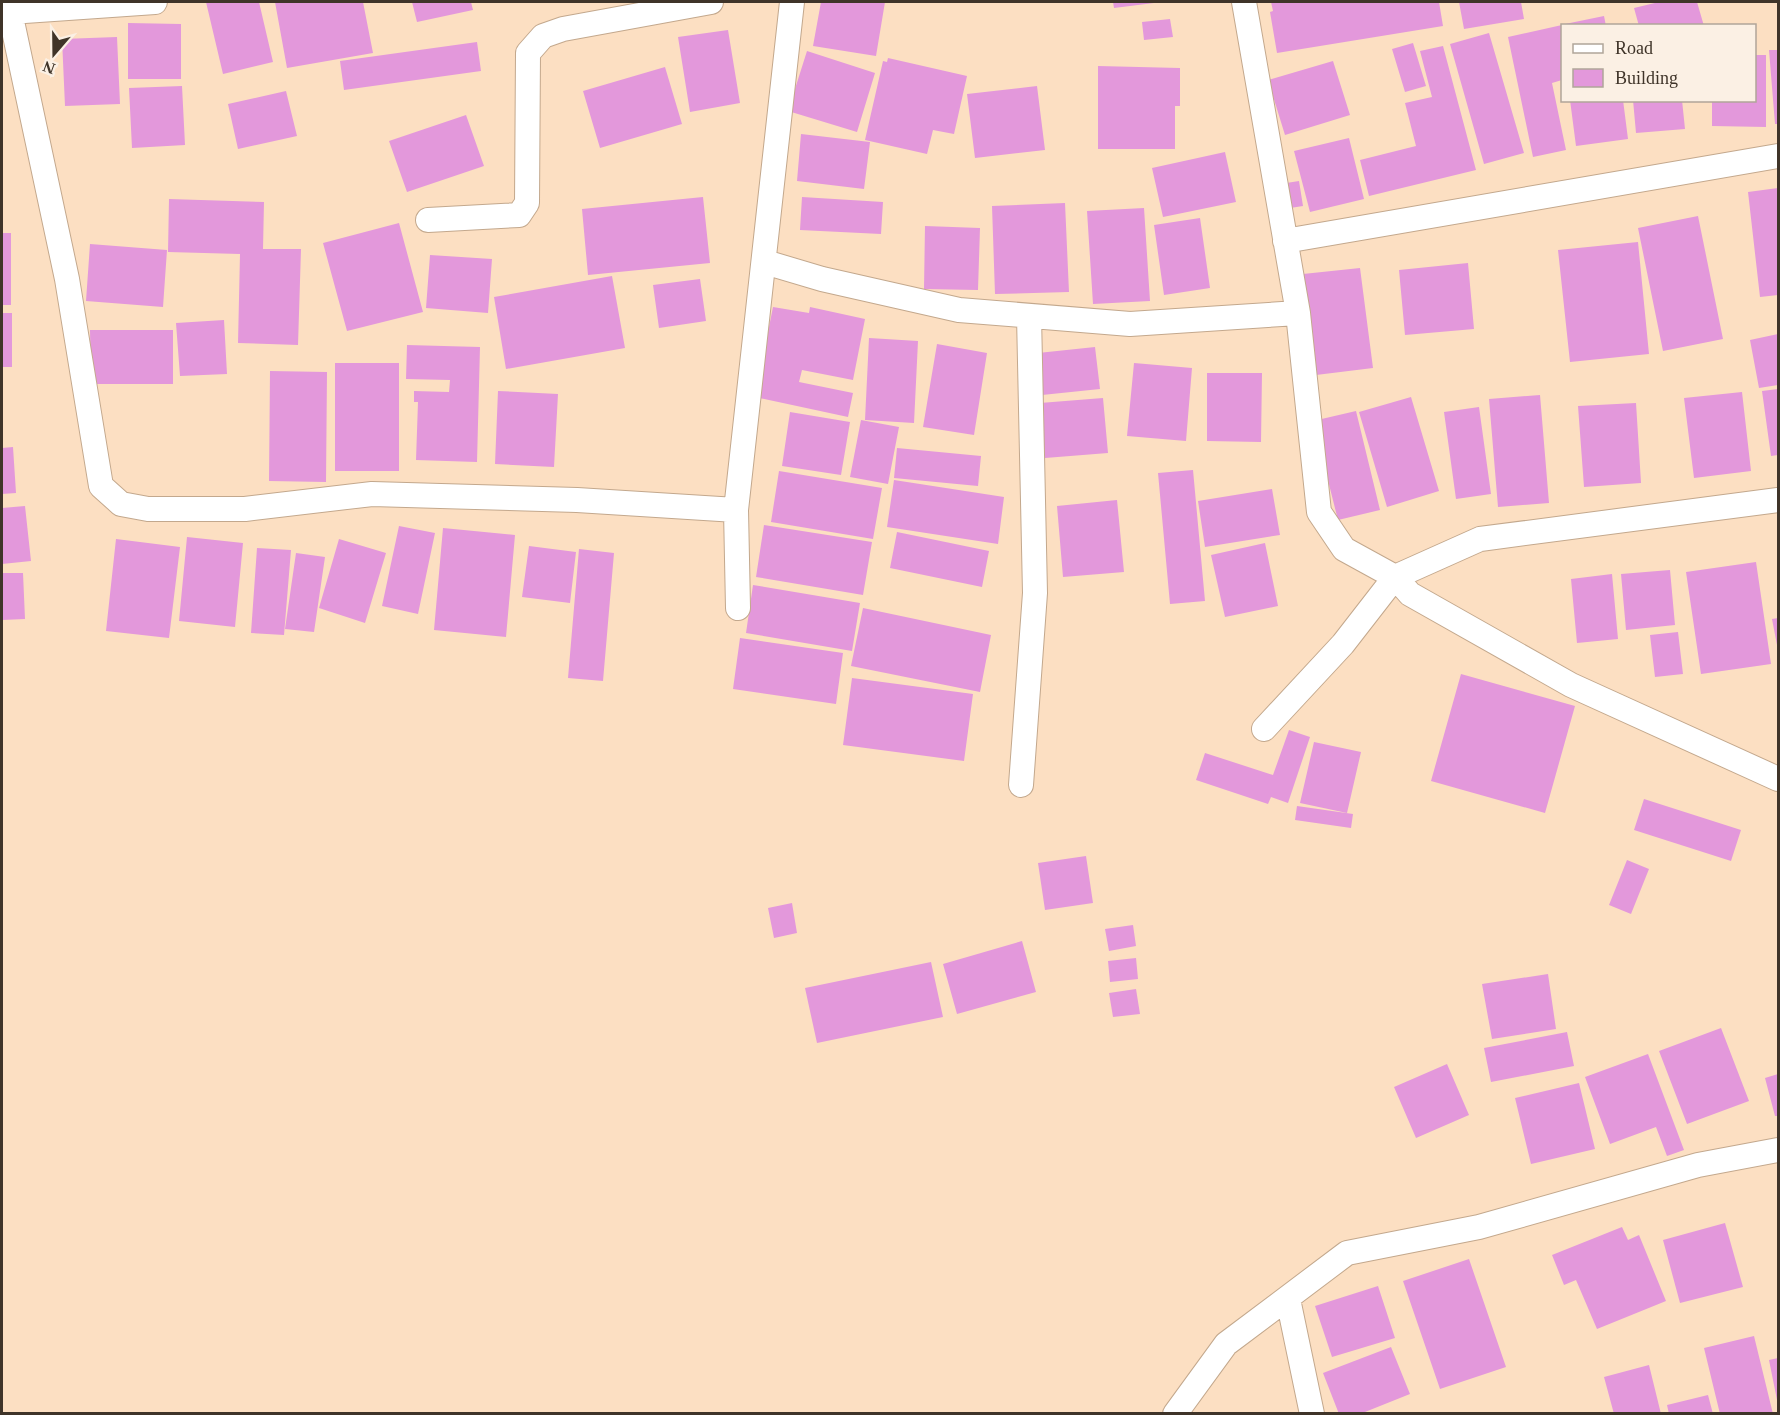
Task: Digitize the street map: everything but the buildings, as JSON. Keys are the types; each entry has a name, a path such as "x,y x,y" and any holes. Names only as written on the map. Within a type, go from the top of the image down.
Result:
{"street":[{"path":"155,2 7,7 67,279 101,486 121,504 148,509 245,509 372,494 577,500 736,510"},
{"path":"429,220 519,214 527,203 528,53 543,36 563,29 711,2"},
{"path":"738,608 736,510 792,2"},
{"path":"1244,2 1298,313 1319,512 1344,549 1395,578 1410,594 1571,686 1779,780"},
{"path":"1285,241 1779,156"},
{"path":"765,262 822,279 959,310 1130,324 1298,313"},
{"path":"1022,785 1035,593 1029,316"},
{"path":"1264,729 1343,644 1395,578 1480,539 1779,500"},
{"path":"1175,1413 1226,1344 1347,1253 1479,1227 1698,1165 1779,1150"},
{"path":"1288,1299 1312,1413"}]}
